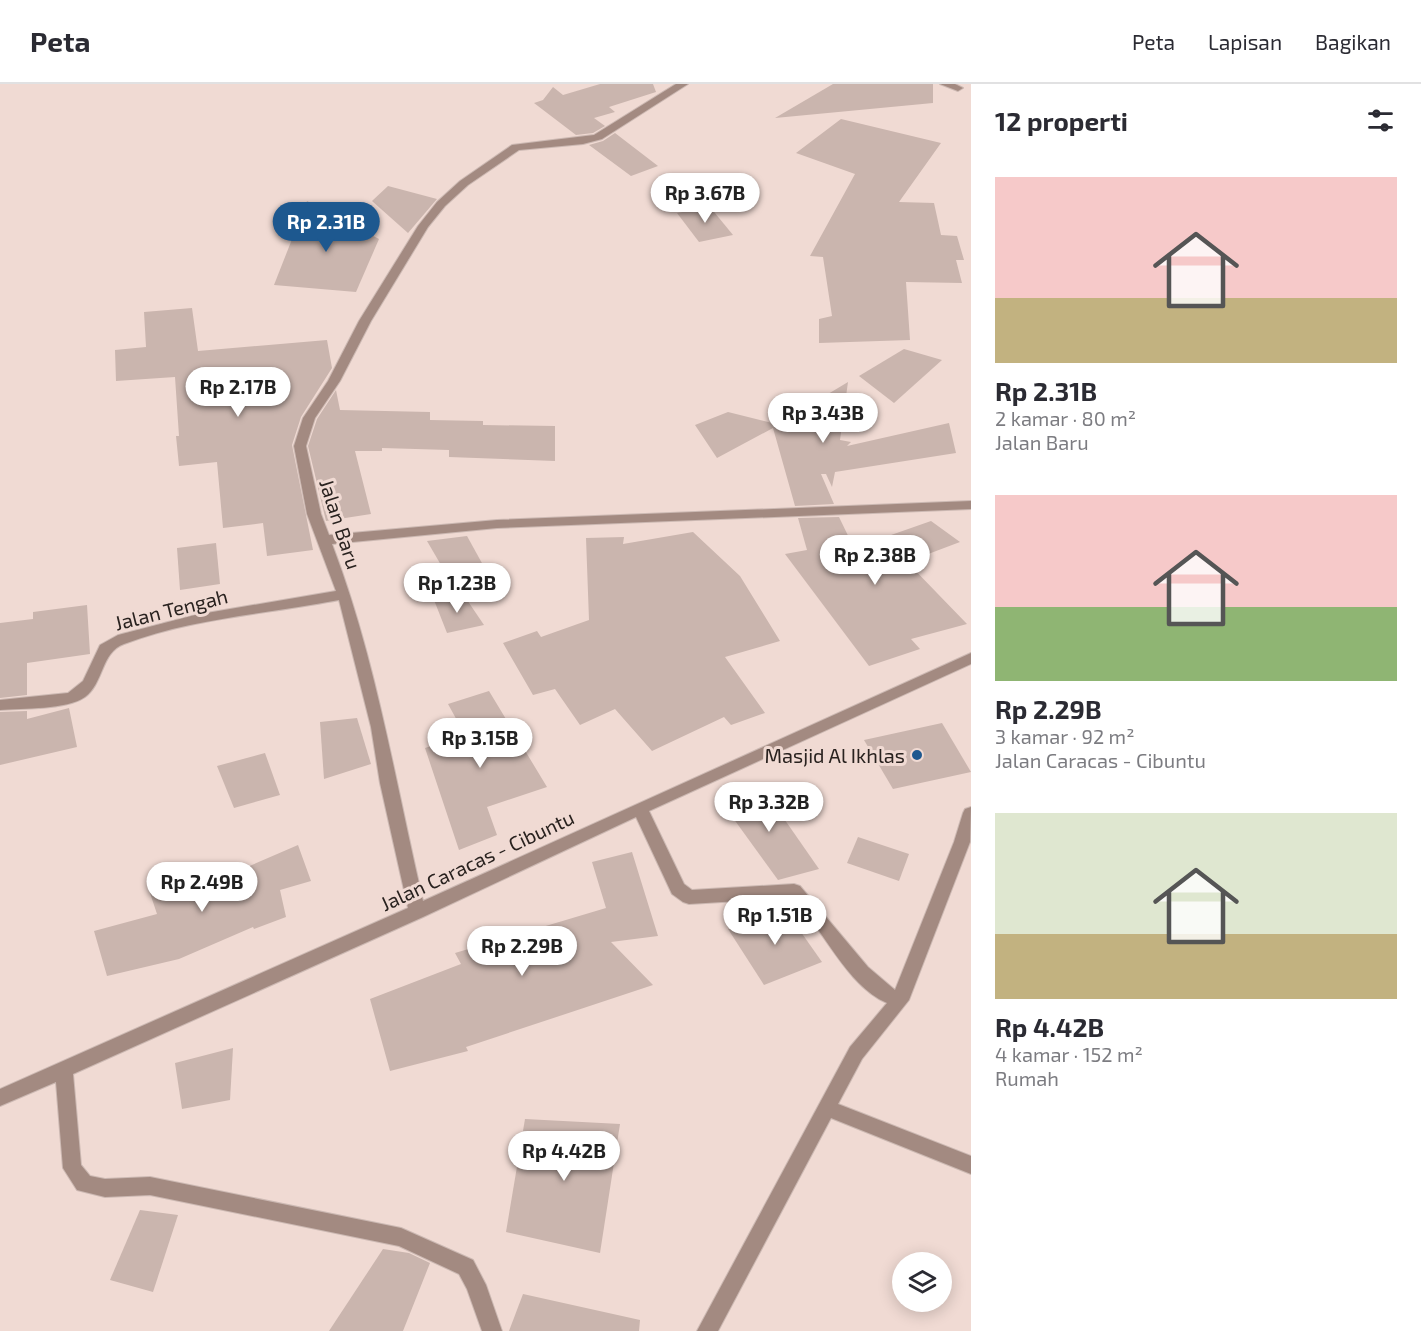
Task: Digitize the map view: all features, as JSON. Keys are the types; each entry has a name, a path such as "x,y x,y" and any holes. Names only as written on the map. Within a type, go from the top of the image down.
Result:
{"street":[{"name":"Jalan Baru","path":"417,912 388,783 379,727 344,594 314,514 300,446 309,418 334,381 365,321 423,226 464,183 516,147 591,139 683,84"},
{"path":"945,84 958,88"},
{"path":"324,540 497,524 971,505"},
{"name":"Jalan Tengah","path":"0,705 72,698 89,686 106,649 114,643 162,627 344,594"},
{"name":"Jalan Caracas - Cibuntu","path":"0,1098 417,912 971,658"},
{"path":"640,809 678,889 689,897 794,891 854,964 895,999"},
{"path":"707,1331 856,1053 895,999 962,842 971,813"},
{"path":"64,1070 72,1168 84,1184 105,1188 150,1186 401,1237 466,1267 476,1285 492,1331"},
{"path":"827,1108 971,1165"}],"building":[{"path":"600,84 653,84 656,92 609,107 615,112 594,118 605,126 593,133 576,135 534,103 543,100 553,87 563,95"},
{"path":"833,84 933,84 933,103 775,118"},
{"path":"841,119 941,143 899,202 934,203 941,235 957,236 964,260 956,260 962,283 906,282 910,340 819,343 819,319 832,316 823,257 810,256 855,174 796,153"},
{"path":"615,133 658,166 631,176 589,145 603,141"},
{"path":"388,186 437,199 408,233 372,201"},
{"path":"307,201 379,239 356,292 274,285"},
{"path":"710,207 733,235 699,242 677,213"},
{"path":"192,308 198,351 327,340 332,368 301,417 292,445 313,550 267,556 263,523 223,528 217,462 179,466 175,377 116,381 115,350 146,347 144,312"},
{"path":"904,349 942,360 894,403 859,376"},
{"path":"848,382 840,440 851,442 847,446 949,423 956,453 835,472 832,487 826,474 821,474 834,504 795,506 773,428 717,458 695,425 728,412 805,431 788,396 828,394"},
{"path":"336,390 340,410 430,412 430,420 483,421 483,425 555,426 555,461 449,457 449,450 382,448 382,451 355,451 371,514 326,521 308,446 317,419"},
{"path":"839,517 854,548 931,521 960,542 907,562 967,624 911,639 920,649 869,666 785,554 807,550 798,518"},
{"path":"693,532 740,576 780,641 725,657 765,713 731,725 724,717 652,751 615,709 580,725 555,689 533,695 503,643 537,631 541,637 589,620 586,538 624,537 623,544"},
{"path":"467,536 483,565 448,577 427,541"},
{"path":"216,543 220,584 180,590 177,548"},
{"path":"463,594 484,625 447,633 434,600"},
{"path":"87,605 90,654 27,663 27,695 0,698 0,623 33,619 33,612"},
{"path":"489,691 547,787 487,807 497,835 459,850 425,748 465,735 448,704"},
{"path":"69,708 77,747 0,765 0,712 27,711 27,719"},
{"path":"357,718 371,764 324,779 320,722"},
{"name":"Masjid Al Ikhlas","path":"942,723 971,772 893,789 864,740"},
{"path":"265,753 280,795 234,808 217,766"},
{"path":"760,784 819,869 778,880 720,800"},
{"path":"858,837 909,854 899,881 847,863"},
{"path":"298,845 311,881 280,890 286,917 254,929 253,927 179,959 107,976 94,931 157,914 148,887 216,870 217,880"},
{"path":"632,852 658,936 611,942 653,985 466,1047 468,1051 390,1071 370,999 461,964 455,953 606,908 592,862"},
{"path":"784,908 822,962 764,985 728,929"},
{"path":"233,1048 230,1100 182,1109 175,1063"},
{"path":"525,1119 620,1124 600,1253 506,1232"},
{"path":"140,1210 178,1215 153,1292 110,1280"},
{"path":"383,1249 409,1253 430,1263 403,1331 329,1331"},
{"path":"523,1294 640,1320 639,1331 509,1331"}],"place":[{"name":"Masjid Al Ikhlas","path":"917,755"}]}
